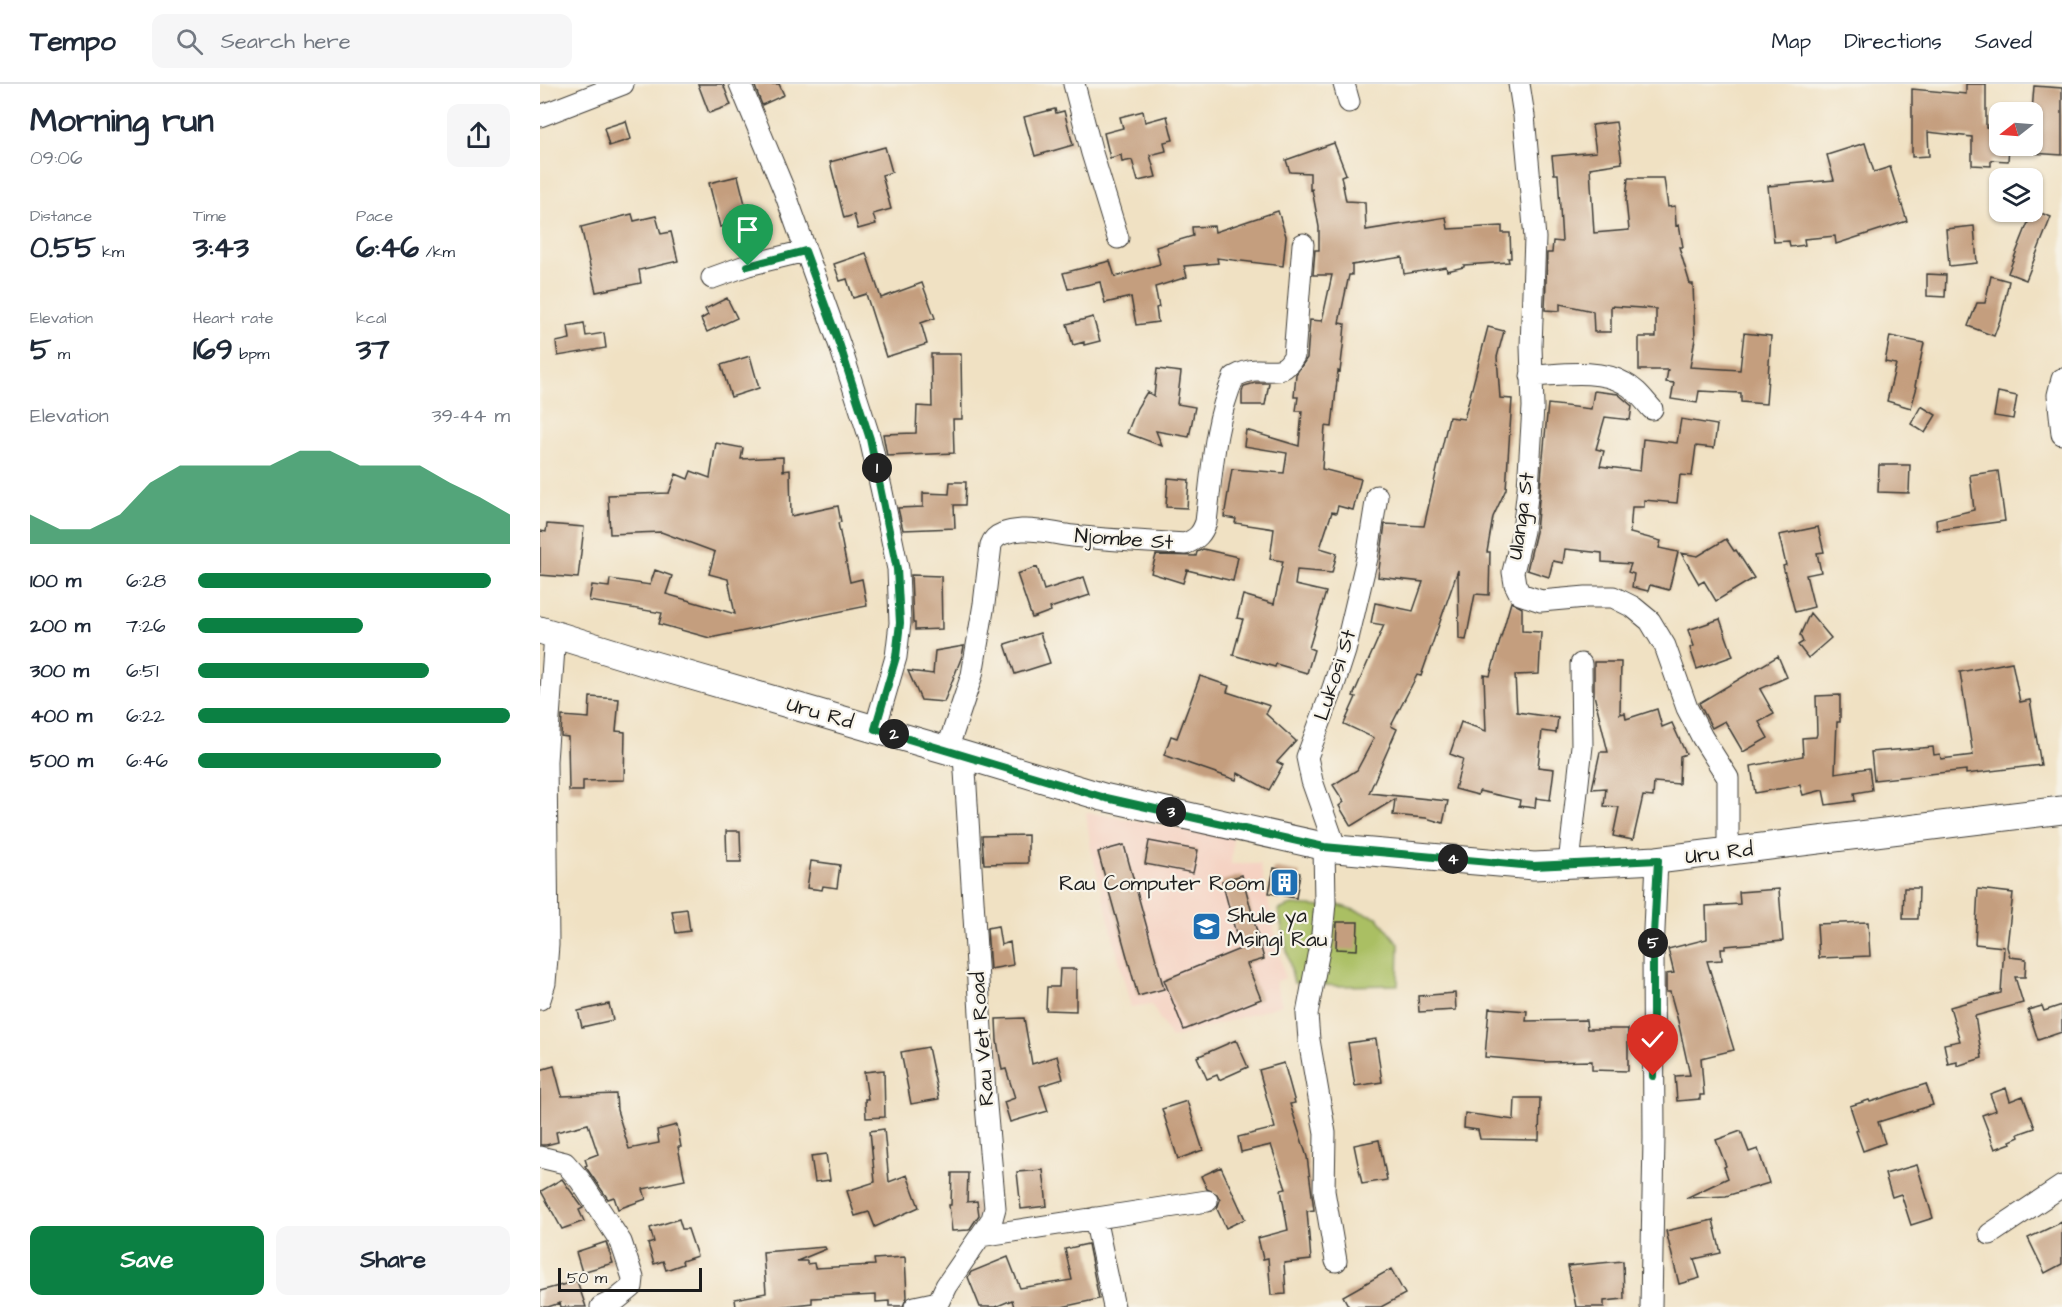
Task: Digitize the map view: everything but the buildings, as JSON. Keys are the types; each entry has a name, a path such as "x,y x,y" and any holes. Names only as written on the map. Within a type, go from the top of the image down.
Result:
{"street":[{"path":"540,116 623,84"},
{"path":"740,84 784,190 840,346 870,439 897,569 900,623 896,657 875,729"},
{"path":"1074,84 1118,238"},
{"name":"Ulanga St","path":"1519,84 1535,238 1531,376 1533,407 1527,503 1513,572 1515,584 1520,594 1541,601 1613,597 1633,607 1650,621 1665,646 1687,708 1702,737 1728,777 1728,853"},
{"name":"Njombe St","path":"955,752 972,675 993,540 998,535 1022,530 1185,544 1195,540 1202,532 1206,522 1218,428 1226,396 1234,377 1254,370 1281,370 1289,366 1294,356 1304,244"},
{"path":"712,278 805,251"},
{"path":"1531,376 1594,374 1612,377 1636,391 1652,409"},
{"path":"2062,379 2058,395 2062,434"},
{"name":"Lukosi St","path":"1336,1261 1324,1191 1325,1133 1309,1040 1307,1014 1322,934 1330,848 1307,757 1345,651 1368,558 1377,496"},
{"path":"540,999 545,982 548,945 546,761 548,632"},
{"name":"Uru Rd","path":"548,632 1102,797 1330,848 1534,866 1658,860 2062,810"},
{"path":"1569,864 1582,746 1581,664"},
{"name":"Rau Vet Road","path":"937,1305 946,1286 992,1219 995,1208 955,752"},
{"path":"1651,1307 1654,1138 1653,953 1658,860"},
{"path":"540,1156 565,1164 580,1180 621,1242 633,1278 632,1287 616,1300 601,1307"},
{"path":"1990,1234 2062,1186"},
{"path":"980,1236 1208,1201"},
{"path":"1095,1218 1114,1307"},
{"path":"915,1307 937,1305"}],"shaded area":[{"path":"1086,812 1233,837 1231,864 1260,864 1285,978 1275,982 1282,1005 1171,1038 1151,1004 1131,1007 1091,849"}],"green space":[{"path":"1335,904 1377,917 1399,944 1398,985 1339,986 1294,983 1278,910 1292,905 1325,907"}],"place":[{"name":"Rau Computer Room","path":"1285,883"},
{"name":"Shule ya Msingi Rau","path":"1206,927"}],"route":[{"path":"748,266 805,251 840,346 870,439 897,569 900,596 896,657 875,729 1102,797 1324,847 1534,866 1658,860 1653,953 1653,1076"}]}
